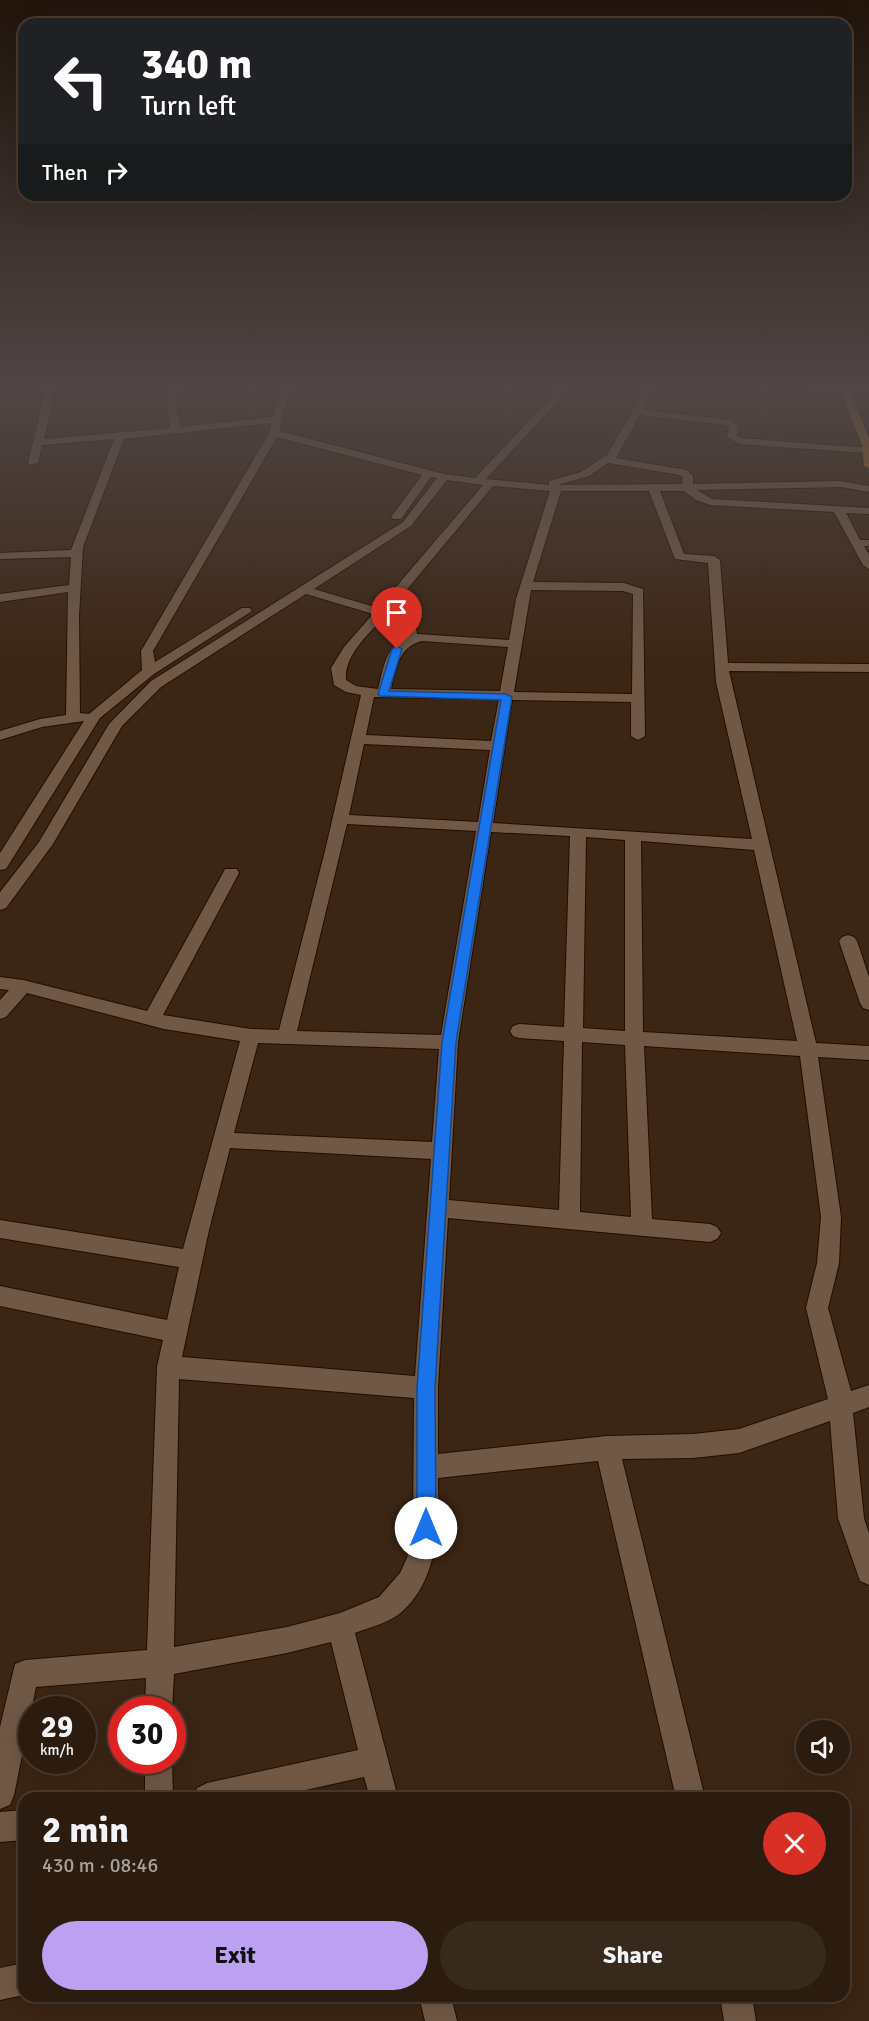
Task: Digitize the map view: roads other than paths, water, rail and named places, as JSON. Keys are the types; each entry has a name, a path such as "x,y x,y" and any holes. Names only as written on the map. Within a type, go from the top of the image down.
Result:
{"street":[{"path":"73,718 76,553 102,480"},
{"path":"150,671 147,651 246,480"},
{"path":"0,865 95,715 150,671 399,515 424,480"},
{"path":"0,904 45,844 116,724 156,684 407,524 441,480"},
{"path":"471,480 556,489 842,484 869,489"},
{"path":"534,488 562,480"},
{"path":"687,488 688,480"},
{"path":"484,482 349,650 338,668 339,682 351,689 375,693 639,698"},
{"path":"842,484 864,511"},
{"path":"653,488 679,557 714,560 723,682 808,1049 831,1217 828,1263 817,1308 839,1389 850,1518 869,1572"},
{"path":"687,488 705,501 718,504 864,511"},
{"path":"0,1795 25,1674 159,1663 287,1640 340,1626 388,1606 410,1582 419,1560 426,1528 426,1388 449,1042 515,644 527,586 556,489"},
{"path":"838,509 869,565"},
{"path":"856,543 869,543"},
{"path":"0,556 76,553"},
{"path":"527,586 624,587 639,592 638,736"},
{"path":"0,598 74,588"},
{"path":"302,589 409,622 411,625 410,638"},
{"path":"285,1037 358,739 375,693 397,649 410,638 423,637 515,644"},
{"path":"722,667 869,668"},
{"path":"0,736 40,723 95,715"},
{"path":"358,739 498,746"},
{"path":"340,819 760,845"},
{"path":"569,1220 578,832"},
{"path":"633,836 634,1039 642,1227"},
{"path":"152,1019 231,873"},
{"path":"848,941 869,1003"},
{"path":"0,983 23,986 152,1019 251,1036 449,1042"},
{"path":"0,1012 23,986"},
{"path":"519,1031 869,1053"},
{"path":"159,1696 168,1367 191,1260 251,1036"},
{"path":"222,1140 442,1151"},
{"path":"438,1208 710,1233"},
{"path":"0,1228 191,1260"},
{"path":"0,1296 176,1332"},
{"path":"168,1367 426,1388"},
{"path":"426,1467 607,1448 693,1446 740,1441 869,1396"},
{"path":"607,1448 691,1792"},
{"path":"340,1626 382,1792"},
{"path":"234,1792 374,1761"},
{"path":"159,1774 159,1792"},
{"path":"0,1827 18,1826"},
{"path":"0,1984 18,1980"},
{"path":"436,2002 441,2021"},
{"path":"737,2002 740,2021"}]}
